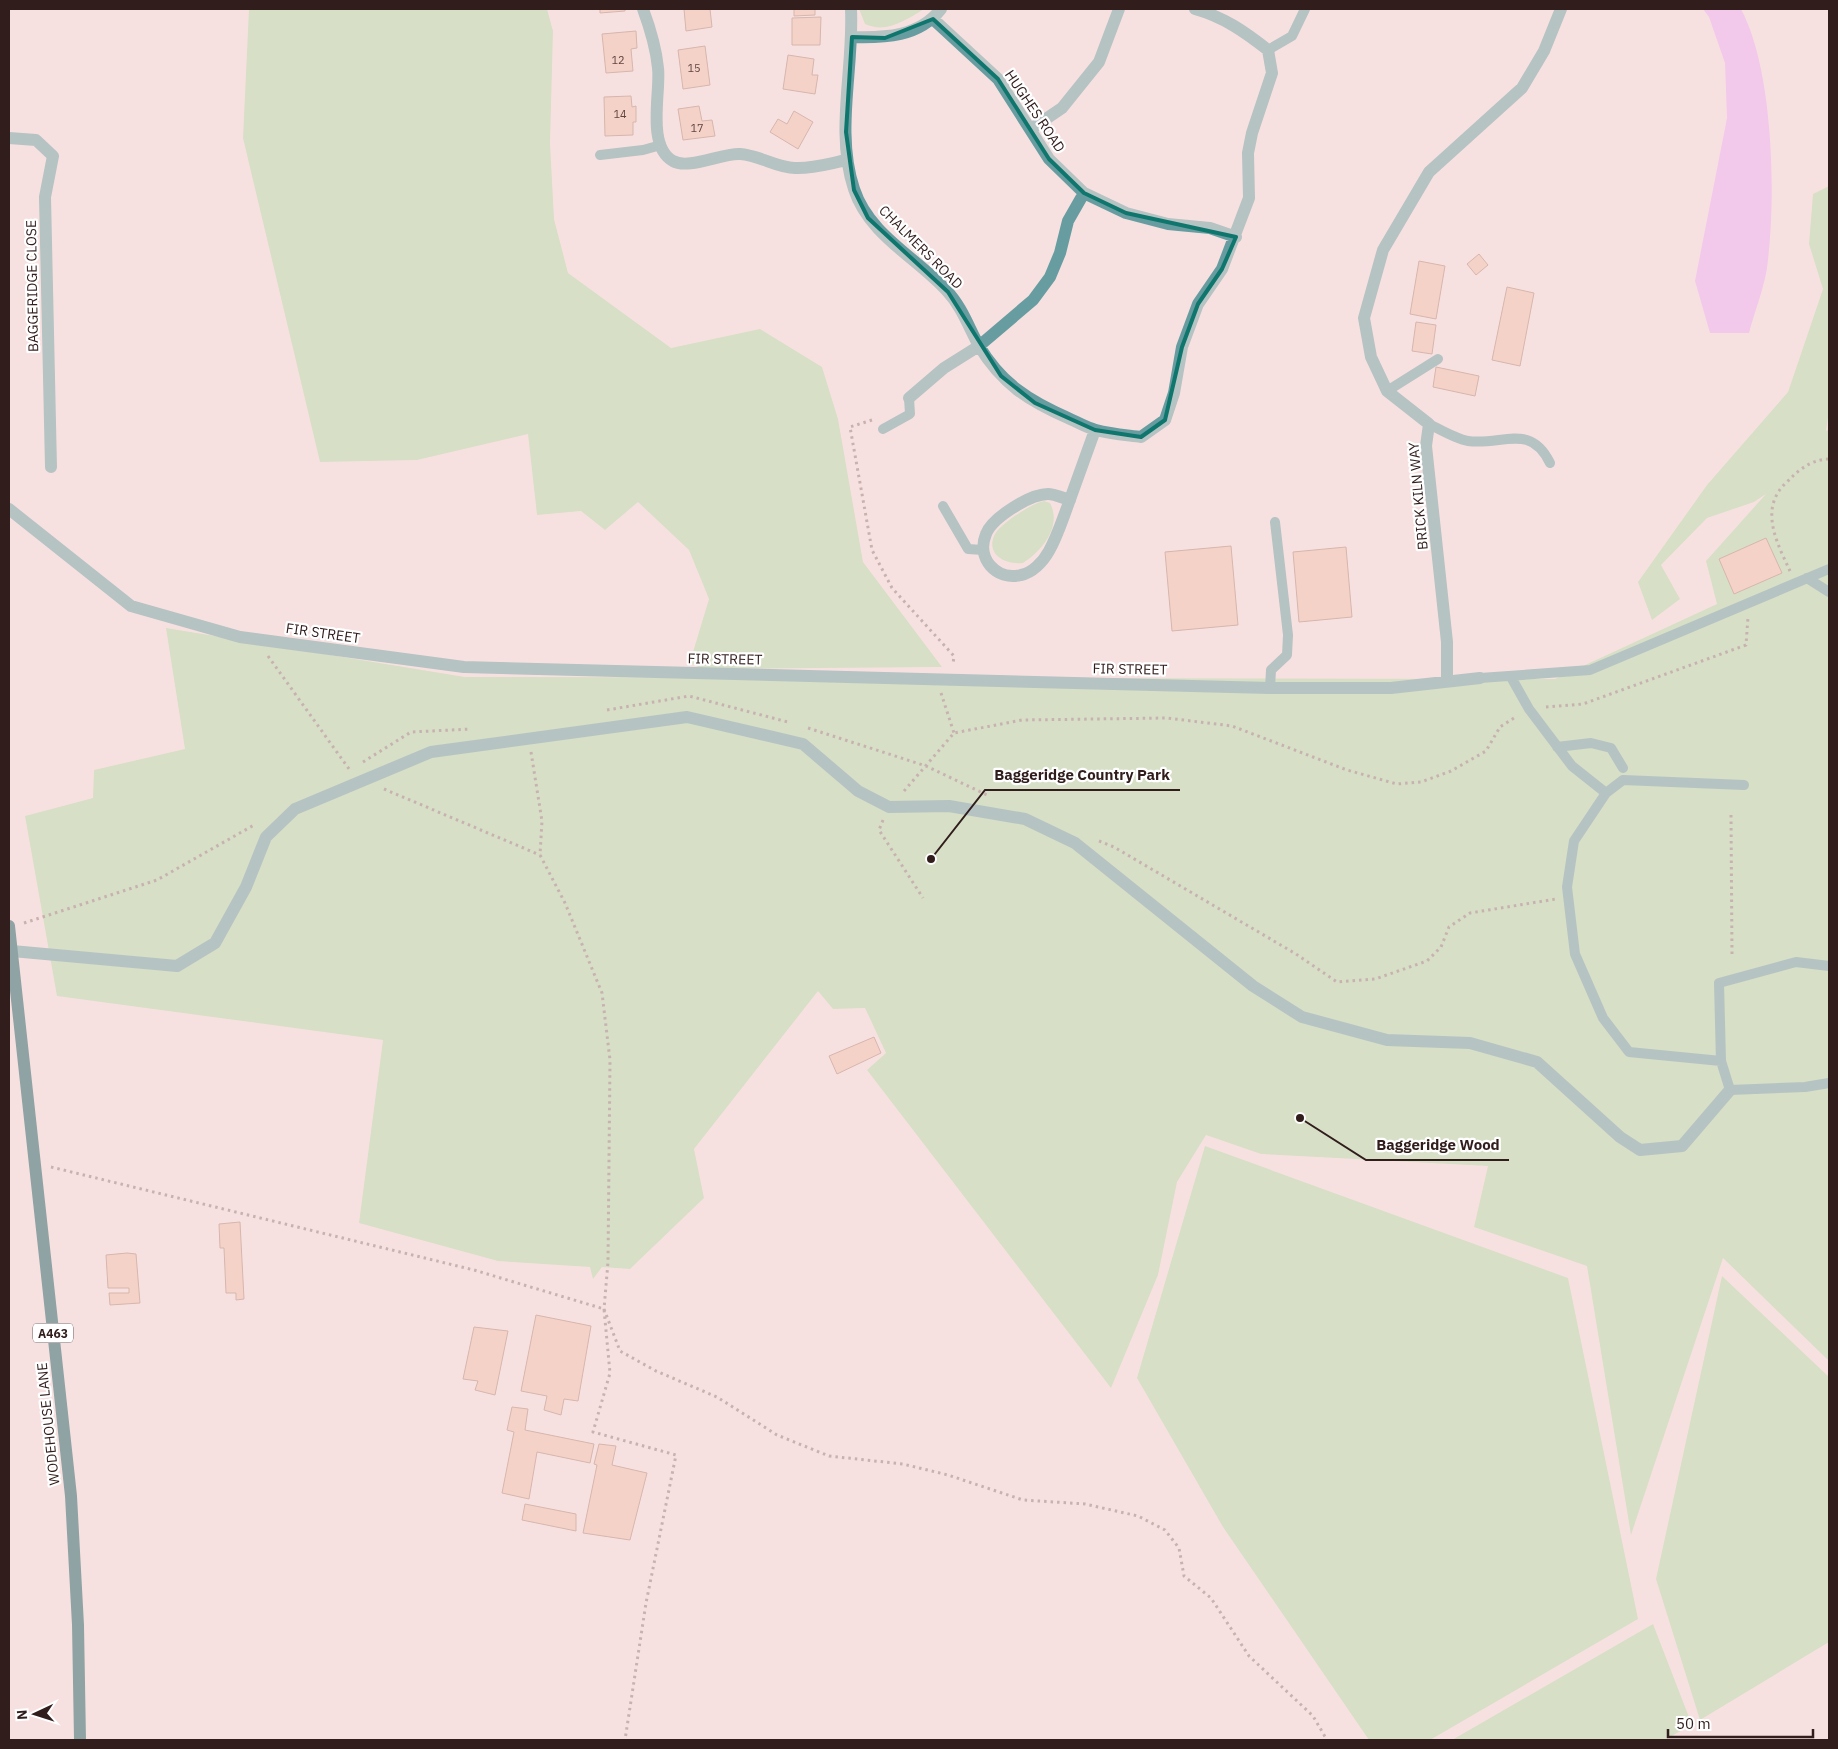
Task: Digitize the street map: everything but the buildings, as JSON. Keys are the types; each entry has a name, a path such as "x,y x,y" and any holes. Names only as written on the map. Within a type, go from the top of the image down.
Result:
{"main road":[{"name":"WODEHOUSE LANE","path":"9,927 33,1162 71,1496 78,1625 80,1740"}],"street":[{"path":"643,9 655,43 658,70 656,97 657,129 662,151 673,162 689,163 740,154 794,168 848,160"},
{"name":"CHALMERS ROAD","path":"850,9 852,37 846,132 848,160 854,190 868,218 884,236 948,292 967,321 979,346 1001,376 1035,404 1095,430 1141,437 1165,420 1174,393 1182,346 1198,304 1222,269 1236,237 1249,198 1248,153 1252,133 1272,74 1268,50"},
{"path":"852,37 885,38 912,31 933,19 941,9"},
{"path":"1031,130 1062,108 1099,62 1119,9"},
{"path":"1195,9 1223,19 1244,31 1268,50"},
{"name":"BRICK KILN WAY","path":"1447,681 1447,642 1426,446 1429,424 1387,391 1371,357 1364,318 1383,250 1429,172 1522,88 1544,51 1561,9"},
{"name":"HUGHES ROAD","path":"933,19 998,79 1049,159 1084,194 1126,213 1168,224 1210,228 1236,237"},
{"name":"BAGGERIDGE CLOSE","path":"9,138 36,140 53,156 45,197 51,467"},
{"path":"909,398 944,368 979,346 1033,300 1050,278 1060,254 1068,221 1084,194"},
{"path":"1070,500 1048,494 1030,497 999,518 986,534 983,550 985,561 994,571 1005,576 1021,575 1036,568 1049,552 1070,500 1095,430"},
{"name":"FIR STREET","path":"9,509 131,606 240,637 464,667 1270,688 1391,688 1480,678"},
{"path":"12,951 177,966 215,943 246,887 266,837 295,809 431,752 687,717 803,744 858,791 889,807 949,806 1025,819 1075,843 1253,986 1302,1017 1387,1040 1470,1043 1537,1062 1620,1137 1640,1150 1682,1146 1730,1090"}],"lane":[{"path":"1268,50 1292,36 1305,9"},
{"path":"600,156 643,150 661,145"},
{"path":"1387,391 1438,359"},
{"path":"884,429 910,414 909,398"},
{"path":"1429,424 1468,441 1528,439 1543,448 1550,463"},
{"path":"943,506 968,549 983,550"},
{"path":"1270,688 1271,670 1287,654 1288,636 1275,522"},
{"path":"1480,678 1590,670 1829,569"},
{"path":"1807,578 1829,592"},
{"path":"1511,677 1529,708 1572,766 1606,793"},
{"path":"1557,747 1591,743 1611,748 1623,768"},
{"path":"1721,1061 1629,1052 1603,1018 1575,954 1567,887 1574,840 1606,793 1623,780 1744,785"},
{"path":"1829,966 1796,962 1719,983 1721,1061 1730,1090 1805,1087 1829,1083"}],"path":[{"path":"876,418 850,428 872,550 892,588 954,656 942,697 954,733"},
{"path":"1795,584 1774,537 1772,521 1774,505 1778,491 1800,469 1820,459 1829,459"},
{"path":"923,898 879,830 889,807 954,733 1032,720 1167,718 1232,726 1347,770 1397,784 1421,782 1451,772 1486,752 1500,727 1529,708 1583,704 1746,645 1748,619 1745,604"},
{"path":"256,639 349,770 341,775"},
{"path":"603,711 689,696 792,723"},
{"path":"801,726 926,766 993,798"},
{"path":"529,738 542,821 540,855 565,903 602,993 610,1060 608,1262 604,1309 610,1373 593,1432 676,1455 646,1603 625,1740"},
{"path":"365,780 540,855"},
{"path":"1731,816 1732,956"},
{"path":"9,927 157,880 258,823"},
{"path":"1097,840 1139,861 1296,954 1337,982 1375,979 1428,961 1441,947 1449,927 1470,913 1568,897"},
{"path":"33,1162 474,1270 604,1309"},
{"path":"604,1309 620,1351 656,1371 718,1396 776,1435 829,1456 903,1464 1022,1500 1085,1504 1138,1516 1165,1530 1180,1548 1184,1576 1212,1598 1249,1656 1313,1716 1327,1740"}],"highlighted area":[{"path":"933,19 998,79 1049,159 1084,193 1126,213 1236,237 1222,269 1198,304 1182,347 1165,420 1141,437 1095,430 1035,403 1001,376 948,292 868,218 854,190 846,132 852,37 885,38"}],"green space":[{"path":"249,9 547,9 553,31 550,143 554,219 568,273 671,348 760,329 822,367 838,419 863,562 942,667 701,669 690,662 709,599 689,550 638,502 605,530 581,511 537,515 528,434 417,460 320,462 243,138"},
{"path":"859,9 924,9 888,27 873,27 865,24"},
{"path":"1829,186 1829,411 1826,431 1829,429 1829,1361 1723,1258 1631,1535 1587,1266 1474,1227 1488,1166 1261,1154 1206,1135 1177,1182 1158,1275 1111,1388 867,1070 886,1053 865,1008 833,1009 818,991 694,1149 704,1198 630,1269 602,1267 593,1279 590,1267 498,1261 359,1223 383,1040 57,996 25,816 93,798 94,770 185,749 166,628 465,677 1555,679 1717,604 1706,561 1766,494 1754,502 1707,518 1661,565 1680,599 1652,620 1638,582 1707,485 1788,392 1823,289 1809,244 1813,194"},
{"path":"1044,501 1050,503 1054,520 1048,537 1037,551 1023,563 1005,561 995,554 992,543 997,531 1016,515"},
{"path":"1205,1146 1568,1278 1638,1619 1430,1740 1369,1740 1223,1527 1137,1378"},
{"path":"1722,1276 1829,1377 1829,1642 1700,1720 1656,1579"},
{"path":"1653,1624 1692,1725 1664,1740 1452,1740"}],"shaded area":[{"path":"1703,9 1741,9 1752,34 1766,97 1770,131 1772,200 1768,260 1765,278 1749,333 1710,333 1695,281 1727,118 1725,63 1709,17"}],"place":[{"name":"Baggeridge Country Park","path":"931,859"},
{"name":"Baggeridge Wood","path":"1300,1118"}]}
